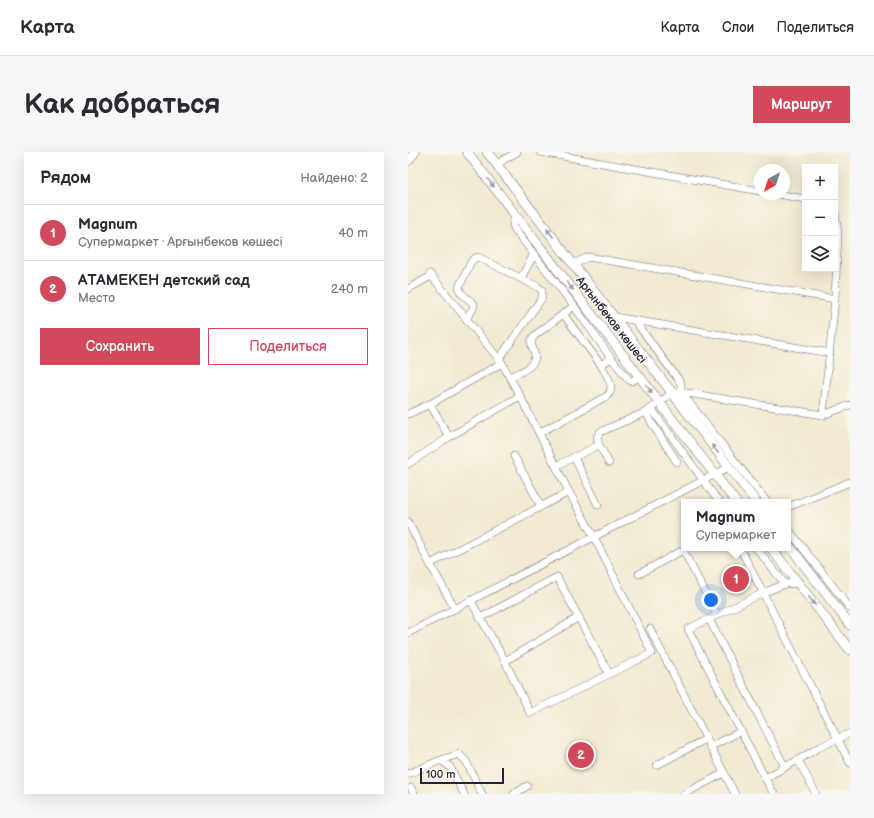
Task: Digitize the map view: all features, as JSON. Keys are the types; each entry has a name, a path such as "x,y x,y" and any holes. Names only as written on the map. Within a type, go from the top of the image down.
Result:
{"main road":[{"path":"408,160 415,152"},
{"name":"Арғынбеков көшесі","path":"467,152 734,499"},
{"name":"Арғынбеков көшесі","path":"487,152 676,393 754,499"},
{"path":"791,548 850,625"},
{"path":"774,551 850,650"}],"street":[{"path":"497,166 503,160 517,152"},
{"path":"540,152 754,190"},
{"path":"790,196 802,198"},
{"path":"515,214 513,225 515,230 574,306 611,358 629,380 632,381 640,376"},
{"path":"823,415 835,299 838,236"},
{"path":"521,278 534,254"},
{"path":"408,414 430,404 501,361 542,298 542,290 478,257 475,258 471,262 459,287 461,293 474,304 473,309 466,318"},
{"path":"574,264 588,258 835,299"},
{"path":"408,289 430,275 501,361 594,537 652,653"},
{"path":"510,377 525,369 534,360 536,355 531,344 531,340 534,336 574,306"},
{"path":"539,433 607,396 611,393 612,389 601,365 563,314"},
{"path":"615,317 830,353"},
{"path":"609,463 599,445 597,438 600,432 649,410 659,402 676,393 681,384 635,321"},
{"path":"601,365 611,358"},
{"path":"676,393 823,415 850,405"},
{"path":"676,393 764,499"},
{"path":"408,464 520,396"},
{"path":"430,404 449,438"},
{"path":"649,410 653,425 677,462"},
{"path":"649,410 717,499"},
{"path":"556,466 599,445"},
{"path":"514,456 540,506"},
{"path":"574,457 598,505"},
{"path":"408,633 729,467"},
{"path":"791,506 850,482"},
{"path":"430,564 569,492"},
{"path":"408,522 455,609"},
{"path":"791,533 850,608"},
{"path":"639,574 681,551"},
{"path":"684,551 718,615"},
{"path":"742,551 850,763"},
{"path":"758,551 785,584"},
{"path":"480,618 557,577 609,674"},
{"path":"774,794 688,629 763,593 785,584 798,583"},
{"path":"471,601 505,661 530,713 660,649"},
{"path":"505,661 579,616"},
{"path":"709,619 785,767"},
{"path":"650,629 735,794"},
{"path":"710,747 741,731"},
{"path":"765,778 837,738 850,733"},
{"path":"657,765 706,739"},
{"path":"408,774 459,754 466,761 482,794"},
{"path":"441,760 450,767 464,794"},
{"path":"798,760 816,794"},
{"path":"684,794 724,773"},
{"path":"514,794 528,786"}],"place":[{"name":"Magnum","path":"736,579"},
{"name":"АТАМЕКЕН детский сад","path":"581,755"}]}
